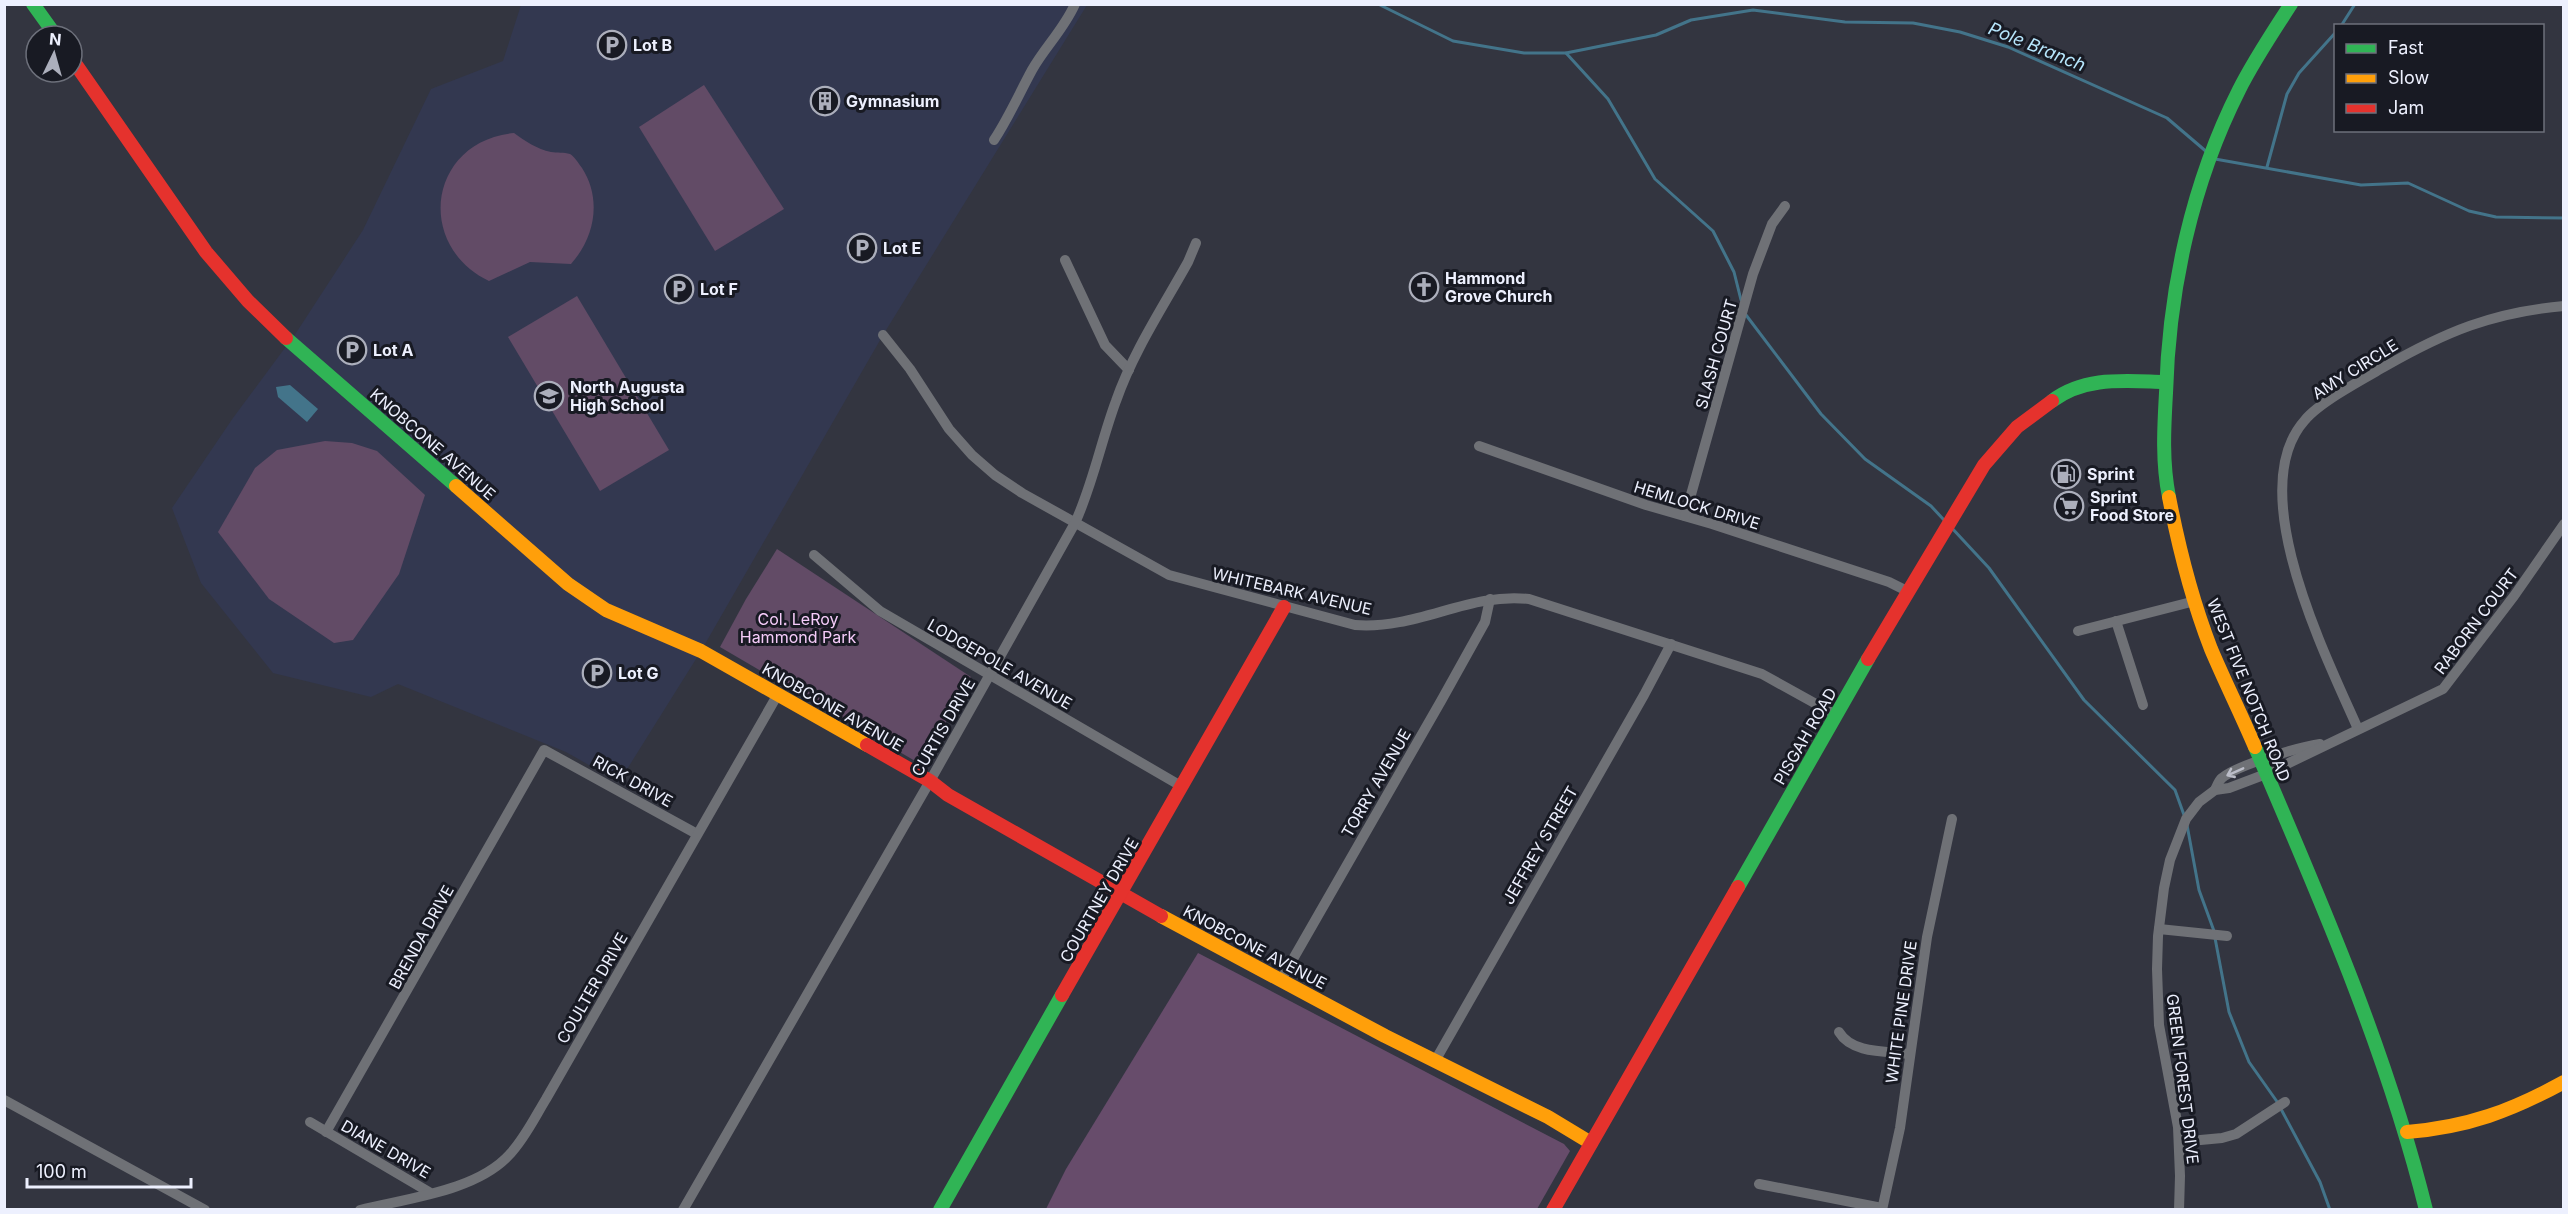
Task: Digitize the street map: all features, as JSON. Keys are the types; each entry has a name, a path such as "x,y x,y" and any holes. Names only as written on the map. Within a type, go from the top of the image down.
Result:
{"street":[{"path":"33,4 47,24"},
{"path":"994,140 1015,106 1033,69 1076,4"},
{"name":"WEST FIVE NOTCH ROAD","path":"2291,4 2237,94 2201,187 2172,297 2164,382 2165,473 2181,551 2206,637 2264,767 2362,1005 2390,1078 2407,1132 2426,1209"},
{"name":"KNOBCONE AVENUE","path":"84,76 206,252 248,301 292,343 568,584 606,610 701,651 778,694 930,781 948,795 1120,895 1435,1061 1548,1117 1591,1143"},
{"name":"SLASH COURT","path":"1685,516 1753,274 1772,224 1785,206"},
{"name":"CURTIS DRIVE","path":"682,1209 930,781 1075,523 1086,501 1115,402 1128,370 1188,262 1196,243"},
{"path":"1065,260 1105,345 1128,370"},
{"name":"AMY CIRCLE","path":"2358,729 2301,591 2286,527 2282,475 2292,439 2306,418 2351,386 2446,334 2493,317 2532,309 2564,306"},
{"name":"WHITEBARK AVENUE","path":"883,335 910,369 949,429 972,455 995,475 1169,575 1355,624 1374,626 1414,621 1490,599 1529,598 1762,674 1836,715"},
{"name":"PISGAH ROAD","path":"1553,1209 1907,591 1984,465 2001,443 2030,415 2062,393 2093,382 2117,380 2164,382"},
{"name":"HEMLOCK DRIVE","path":"1479,446 1646,506 1685,516 1881,579 1907,591"},
{"name":"RABORN COURT","path":"2264,767 2358,729 2434,694 2450,682 2564,524"},
{"name":"LODGEPOLE AVENUE","path":"814,555 880,611 1181,786"},
{"name":"TORRY AVENUE","path":"1281,980 1485,622 1490,599"},
{"path":"2079,631 2194,601"},
{"name":"COURTNEY DRIVE","path":"940,1209 1284,606"},
{"path":"2116,621 2143,705"},
{"name":"JEFFREY STREET","path":"1435,1061 1671,644"},
{"name":"COULTER DRIVE","path":"360,1209 462,1185 490,1172 511,1153 546,1099 778,694"},
{"name":"BRENDA DRIVE","path":"326,1132 544,750 555,755"},
{"name":"RICK DRIVE","path":"555,755 697,834"},
{"name":"GREEN FOREST DRIVE","path":"2179,1209 2179,1143 2159,1025 2158,929 2164,888 2175,844 2192,810 2215,790 2229,789 2264,767"},
{"name":"WHITE PINE DRIVE","path":"1882,1209 1900,1128 1927,937 1952,819"},
{"path":"2158,929 2227,936"},
{"path":"1839,1032 1846,1041 1857,1047 1910,1054"},
{"path":"2407,1132 2449,1129 2477,1123 2517,1108 2564,1082"},
{"path":"4,1100 205,1209"},
{"path":"2179,1143 2236,1134 2285,1102"},
{"path":"310,1122 326,1132"},
{"name":"DIANE DRIVE","path":"326,1132 429,1192"},
{"path":"1759,1184 1882,1209"}],"shaded area":[{"name":"North Augusta High School","path":"521,5 1087,5 883,335 701,651 619,782 566,752 398,684 371,697 273,673 201,583 172,508 233,418 296,333 363,230 431,89 503,61"},
{"path":"290,385 318,409 307,422 278,397 276,387"},
{"path":"1198,953 1564,1144 1570,1151 1537,1209 1046,1209 1066,1169"}],"green space":[{"path":"704,85 784,209 715,251 639,127"},
{"path":"514,133 541,149 568,153 573,156 582,168 592,192 593,218 586,242 571,264 530,262 489,281 465,265 449,244 442,220 442,196 449,174 464,154 485,140"},
{"path":"577,296 669,450 600,491 508,337"},
{"path":"325,441 352,443 377,451 425,495 399,574 353,640 334,643 269,599 218,532 255,468 277,450"},
{"name":"Col. LeRoy Hammond Park","path":"777,549 971,677 922,765 720,647"}],"waterway":[{"name":"Pole Branch","path":"1378,4 1453,41 1524,53 1566,53 1656,35 1691,20 1753,10 1845,22 1913,23 1960,32 2008,47 2167,118 2208,153"},
{"path":"2342,24 2355,4"},
{"path":"2267,167 2287,94 2299,73 2334,34"},
{"path":"1566,53 1608,99 1655,179 1713,231 1734,272 1741,300"},
{"name":"Pole Branch","path":"2215,159 2361,185 2408,183 2469,211 2496,217 2564,218"},
{"path":"1746,315 1821,414 1865,459 1931,506 1944,520"},
{"path":"1950,526 1989,568 2084,700 2175,790 2184,815"},
{"path":"2187,825 2199,890 2214,931"},
{"path":"2215,938 2229,1012 2249,1062 2278,1103"},
{"path":"2281,1109 2320,1182 2330,1210"}],"traffic: fast":[{"path":"33,4 47,24"},
{"path":"2169,497 2164,445 2168,354 2172,315 2186,237 2196,199 2222,125 2251,68 2291,4"},
{"path":"286,338 456,486"},
{"path":"2052,401 2078,387 2092,384 2120,381 2164,382"},
{"path":"1738,887 1868,659"},
{"path":"2255,747 2350,975 2392,1091 2426,1210"},
{"path":"940,1210 1062,995"}],"traffic: slow":[{"path":"456,486 568,584 606,610 701,651 867,745"},
{"path":"2169,497 2177,536 2204,631 2255,747"},
{"path":"1161,916 1385,1036 1548,1117 1591,1143"},
{"path":"2407,1132 2450,1126 2489,1116 2564,1082"}],"traffic: jam":[{"path":"84,76 206,252 248,301 286,338"},
{"path":"1868,659 1984,465 2017,427 2052,401"},
{"path":"1062,995 1284,607"},
{"path":"867,745 930,781 948,795 1161,916"},
{"path":"1553,1210 1738,887"}],"place":[{"name":"Lot B","path":"612,45"},
{"name":"Gymnasium","path":"825,101"},
{"name":"Lot E","path":"862,248"},
{"name":"Hammond Grove Church","path":"1424,287"},
{"name":"Lot F","path":"679,289"},
{"name":"Lot A","path":"352,350"},
{"name":"North Augusta High School","path":"549,396"},
{"name":"Sprint","path":"2066,474"},
{"name":"Sprint Food Store","path":"2069,506"},
{"name":"Lot G","path":"597,673"}]}
